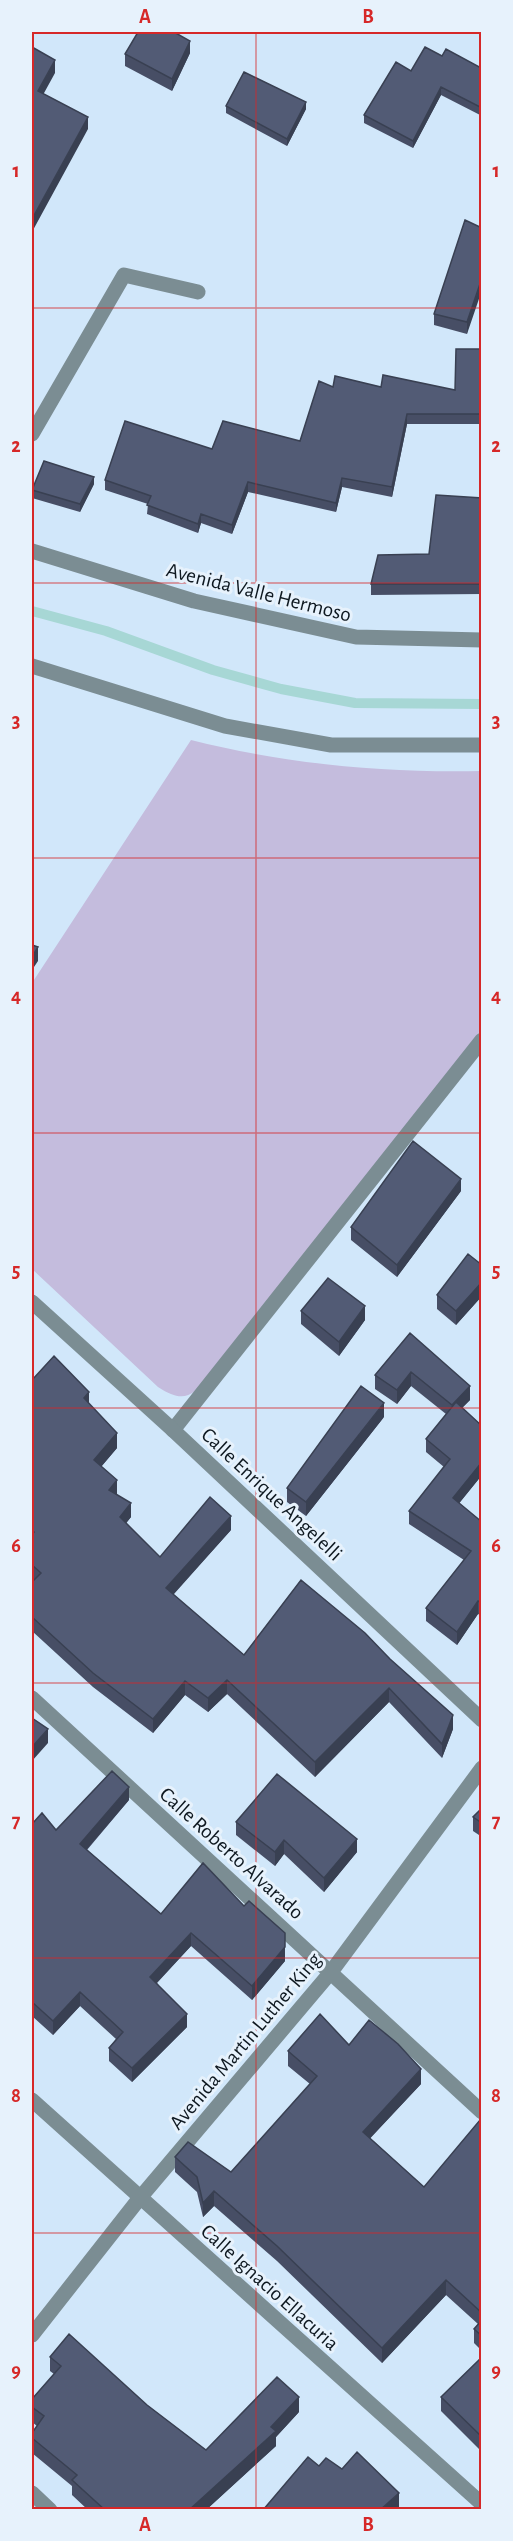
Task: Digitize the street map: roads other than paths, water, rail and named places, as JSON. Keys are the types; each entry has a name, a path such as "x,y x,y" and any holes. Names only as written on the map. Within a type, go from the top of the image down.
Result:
{"street":[{"path":"32,434 124,274 198,292"},
{"name":"Avenida Valle Hermoso","path":"32,551 194,601 356,637 482,640"},
{"path":"32,666 225,726 331,745 482,745"},
{"path":"173,1430 482,1040"},
{"name":"Calle Enrique Angelelli","path":"32,1302 173,1430 482,1720"},
{"name":"Calle Roberto Alvarado","path":"32,1698 482,2112"},
{"name":"Avenida Martin Luther King","path":"32,2335 139,2199 331,1972 482,1768"},
{"name":"Calle Ignacio Ellacuria","path":"32,2100 139,2199 482,2504"},
{"path":"32,2493 50,2510"}],"waterway":[{"path":"32,611 106,631 213,670 281,689 355,703 482,704"}]}
